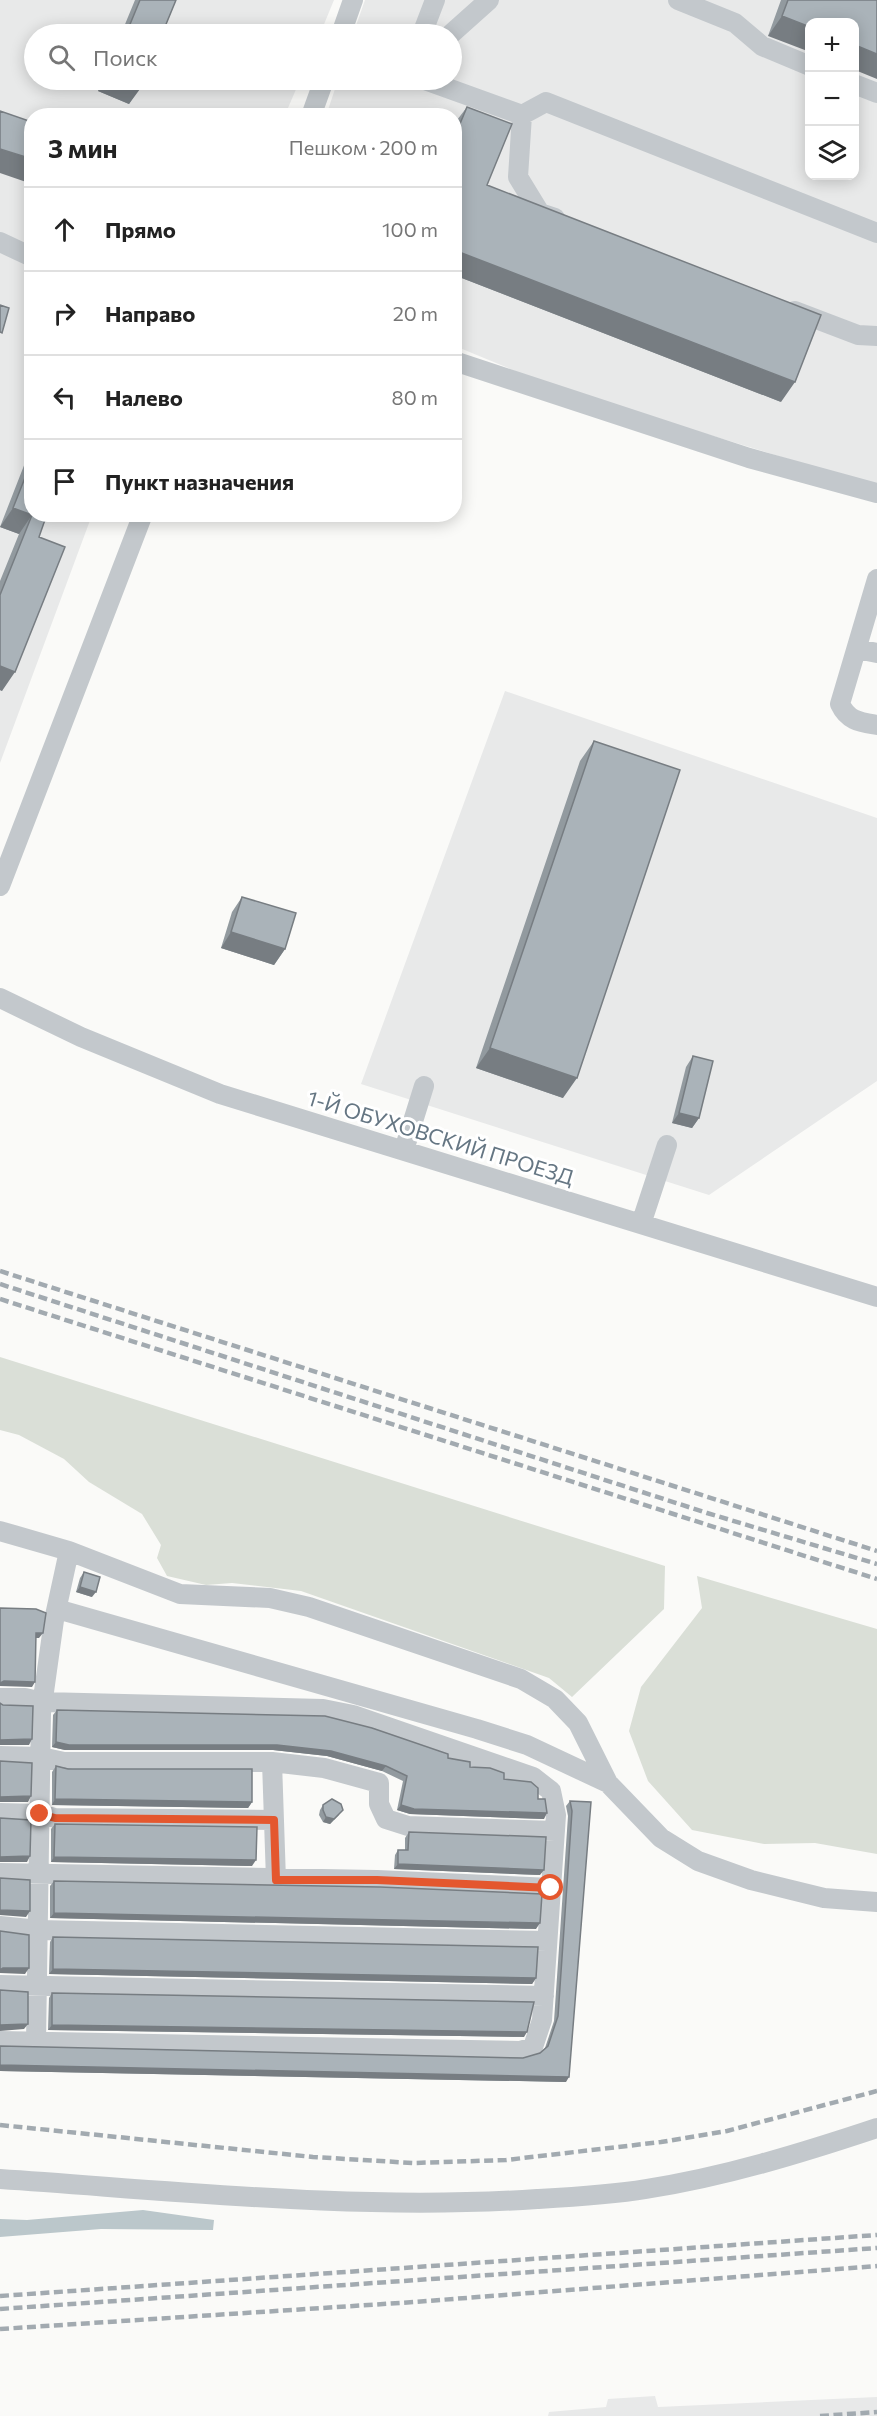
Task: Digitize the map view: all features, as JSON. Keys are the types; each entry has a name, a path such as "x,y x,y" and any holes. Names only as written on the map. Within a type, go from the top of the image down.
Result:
{"street":[{"path":"345,24 353,0"},
{"path":"426,24 435,0"},
{"path":"462,24 489,0"},
{"path":"678,0 735,23 762,46 805,64"},
{"path":"859,86 877,93"},
{"path":"314,108 320,90"},
{"path":"453,90 522,115 546,102 877,233"},
{"path":"522,115 518,177 540,213 573,225"},
{"path":"0,242 24,253"},
{"path":"781,306 858,335 877,336"},
{"path":"462,364 749,458 877,493"},
{"path":"0,886 140,522"},
{"path":"877,579 840,704 844,713 857,722 877,725"},
{"path":"856,649 877,653"},
{"name":"1-Й ОБУХОВСКИЙ ПРОЕЗД","path":"0,998 81,1037 220,1094 877,1298"},
{"path":"404,1150 424,1086"},
{"path":"641,1224 667,1145"},
{"path":"0,1531 69,1551 180,1594 270,1598 309,1607 521,1679 555,1699 578,1723 608,1783 661,1838 698,1861 751,1880 824,1898 877,1902"},
{"path":"36,2042 43,1702 57,1609 69,1551"},
{"path":"57,1609 477,1729 527,1745 608,1783"},
{"path":"0,1698 25,1698 43,1702 323,1709 353,1715 533,1777 551,1791 556,1815 542,2020 533,2047 520,2051 0,2041"},
{"path":"0,1756 41,1757 64,1762 272,1762 324,1768 379,1783 379,1804 386,1819 408,1826 555,1831"},
{"path":"272,1762 276,1880"},
{"path":"0,1813 40,1814 55,1818 274,1820"},
{"path":"0,1874 377,1880 551,1888"},
{"path":"0,1926 39,1930 548,1941"},
{"path":"0,1985 544,1996"},
{"path":"0,2179 316,2200 426,2204 511,2201 646,2189 760,2163 877,2128"}],"shaded area":[{"path":"0,0 334,0 324,24 24,24 24,90 296,90 288,108 24,108 24,522 89,522 0,763"},
{"path":"365,0 877,0 877,486 556,388 462,349 462,108 329,108 335,90 462,90 462,24 357,24"},
{"path":"505,691 877,818 877,1081 709,1195 361,1084"},
{"path":"0,1357 665,1566 664,1609 572,1697 549,1678 301,1591 232,1583 206,1585 167,1576 157,1558 161,1545 142,1514 89,1482 64,1459 19,1435 0,1430"},
{"path":"697,1576 877,1629 877,1854 815,1843 764,1844 692,1830 648,1781 629,1731 641,1687 702,1608"},
{"path":"143,2210 214,2220 213,2230 101,2229 0,2237 0,2219 27,2220"},
{"path":"655,2396 658,2407 877,2397 877,2416 548,2416 549,2412 606,2407 608,2399"}],"building":[{"path":"140,0 176,0 166,24 130,24"},
{"path":"788,0 877,0 877,54 859,47 859,18 805,18 805,25 782,16"},
{"path":"467,107 512,124 487,185 821,315 795,382 462,253 462,119"},
{"path":"0,111 24,119 24,156 0,149"},
{"path":"0,305 9,308 2,333 0,332"},
{"path":"24,480 24,512 13,508"},
{"path":"29,522 44,522 39,537 65,547 15,672 0,666 0,595"},
{"path":"594,741 680,770 577,1078 490,1048"},
{"path":"242,897 296,913 285,949 231,932"},
{"path":"693,1056 713,1061 699,1118 679,1113"},
{"path":"84,1572 100,1577 96,1592 80,1587"},
{"path":"0,1608 36,1609 46,1613 43,1633 36,1633 35,1682 4,1681 0,1683"},
{"path":"0,1703 33,1706 32,1739 0,1740"},
{"path":"57,1710 325,1716 372,1728 448,1754 448,1758 470,1762 470,1767 490,1768 504,1773 504,1779 531,1782 538,1788 538,1799 545,1799 547,1813 414,1809 401,1805 407,1776 386,1766 331,1751 277,1745 69,1745 56,1742"},
{"path":"0,1761 32,1763 31,1796 0,1797"},
{"path":"56,1766 68,1769 252,1769 252,1802 55,1799"},
{"path":"332,1799 341,1804 343,1810 334,1819 326,1817 323,1810 323,1805"},
{"path":"570,1801 591,1802 569,2077 0,2065 0,2046 523,2058 540,2053 548,2046 558,2016 572,1811"},
{"path":"0,1818 31,1820 30,1856 0,1857"},
{"path":"55,1824 257,1827 256,1860 54,1857"},
{"path":"409,1832 546,1837 544,1870 398,1864 398,1850 408,1850"},
{"path":"0,1878 30,1880 30,1911 0,1910"},
{"path":"54,1881 380,1887 542,1894 540,1923 54,1913"},
{"path":"0,1931 29,1935 29,1968 0,1970"},
{"path":"53,1937 538,1947 536,1978 53,1969"},
{"path":"0,1990 28,1992 28,2024 0,2025"},
{"path":"52,1993 534,2002 527,2032 52,2025"}],"railway":[{"path":"0,1271 877,1551"},
{"path":"0,1284 707,1513 877,1564"},
{"path":"0,1299 877,1579"},
{"path":"0,2125 313,2157 413,2163 506,2160 661,2142 727,2131 877,2091"},
{"path":"0,2296 877,2235"},
{"path":"0,2309 877,2248"},
{"path":"0,2329 414,2302 877,2266"},
{"path":"820,2416 877,2412"}],"route":[{"path":"40,1814 55,1818 274,1820 276,1880 377,1880 551,1888"}]}
